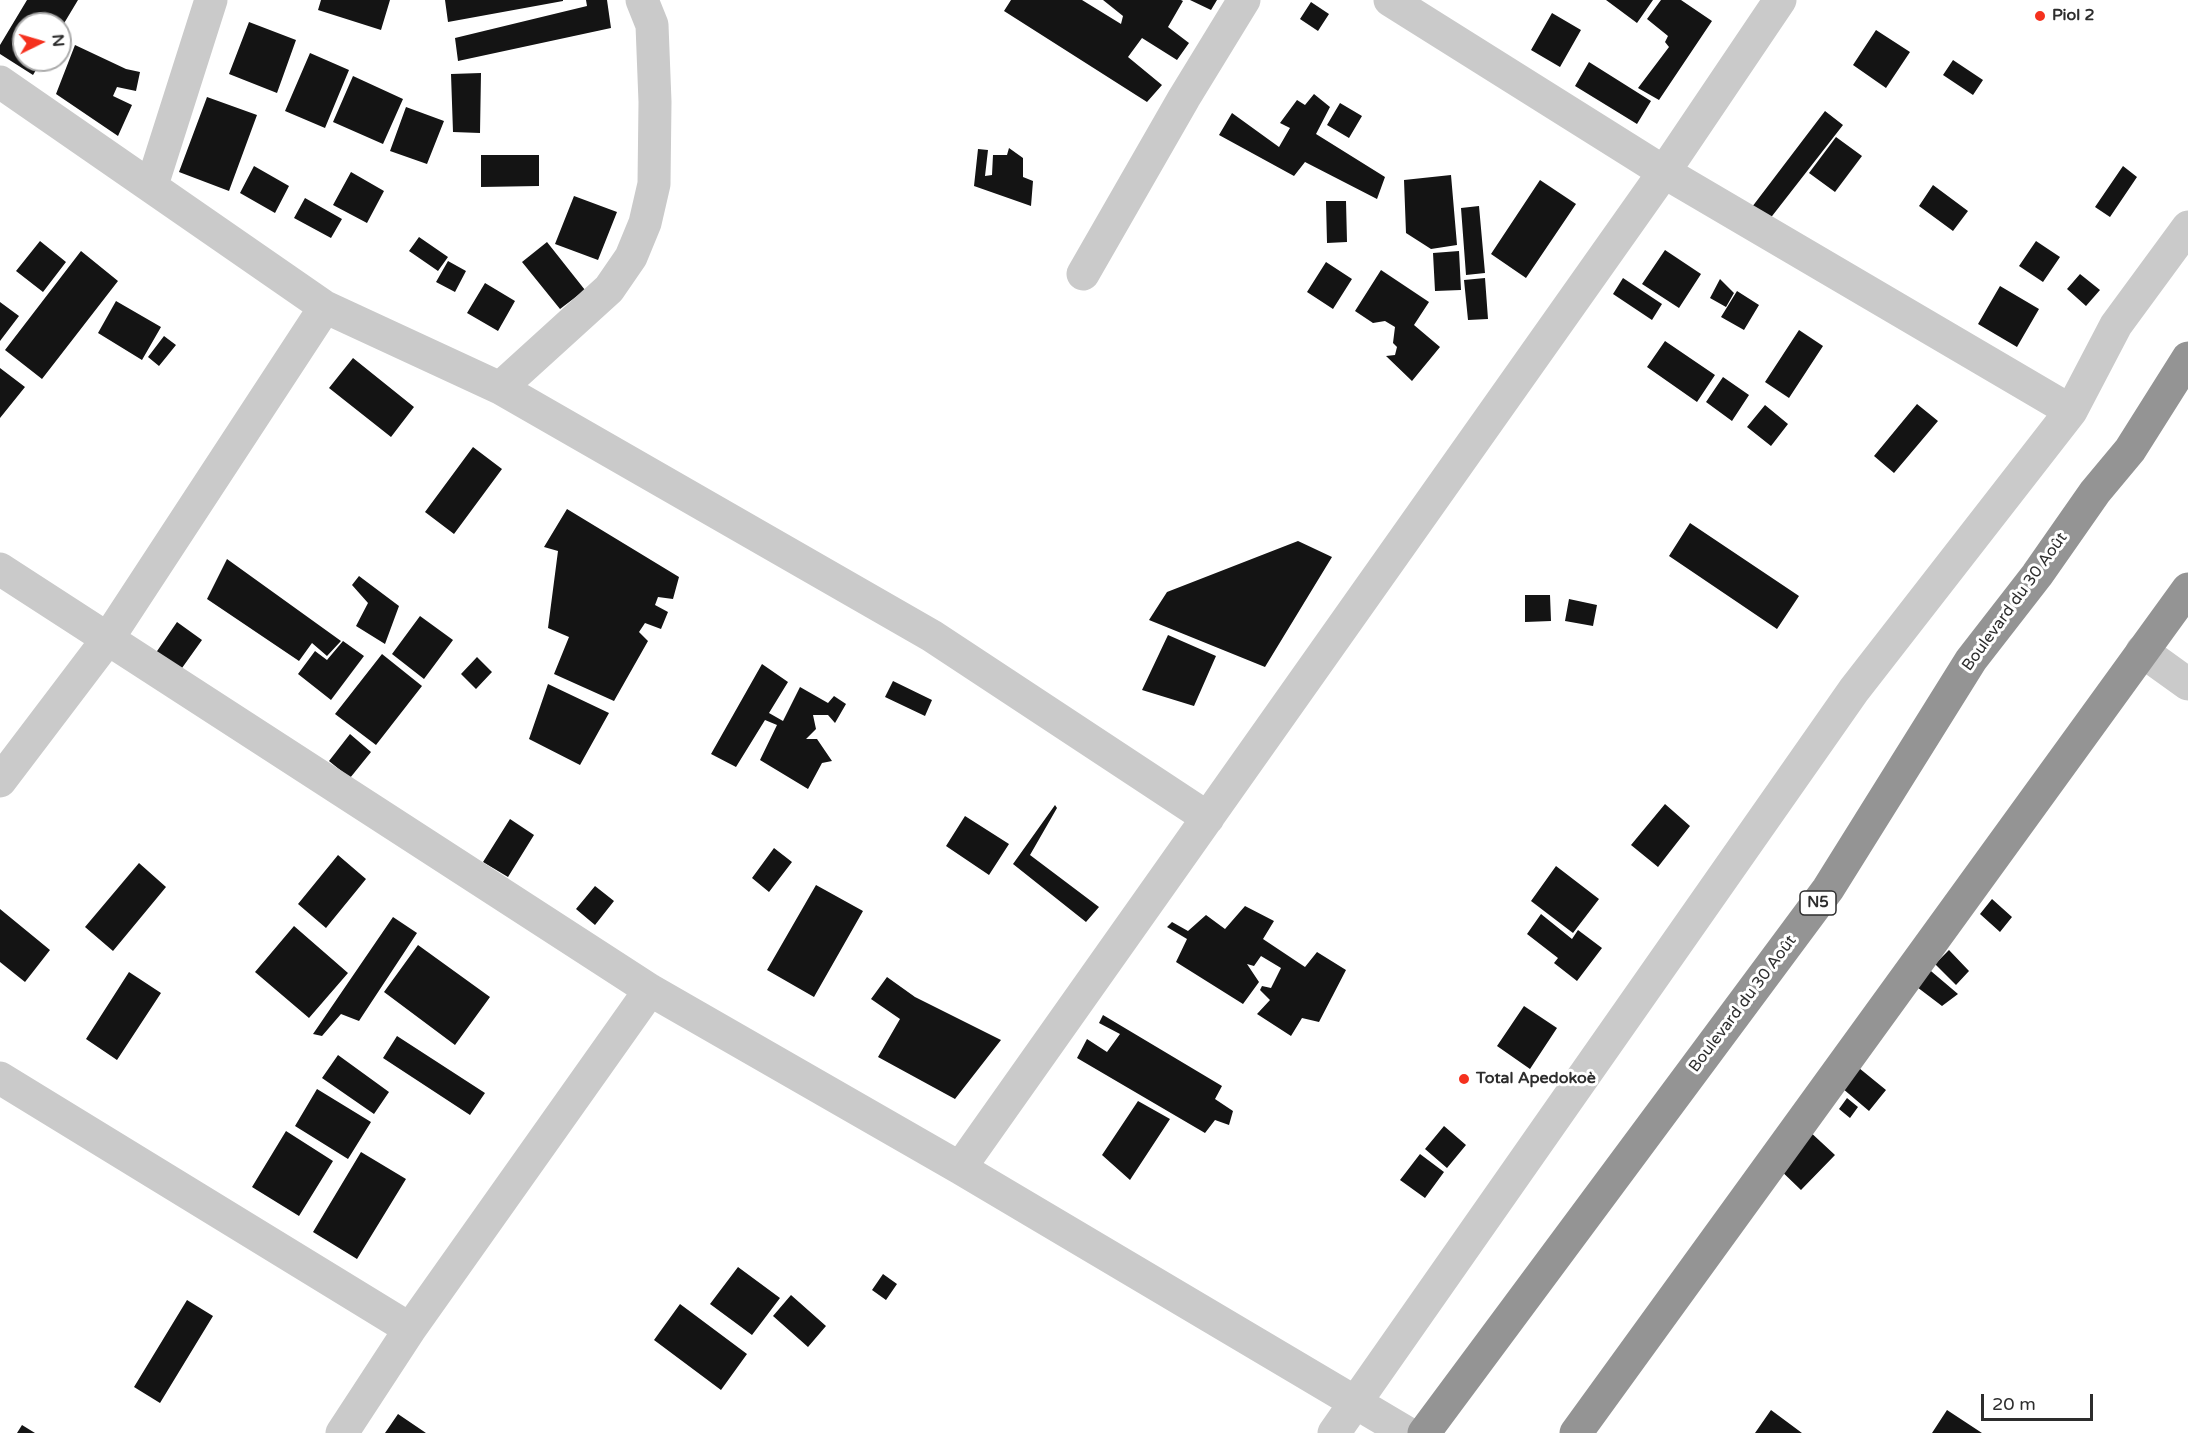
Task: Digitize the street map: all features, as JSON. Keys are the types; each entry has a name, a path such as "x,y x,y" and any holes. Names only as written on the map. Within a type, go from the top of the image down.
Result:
{"highway":[{"name":"Boulevard du 30 Août","path":"1424,1433 1828,889 1971,660 2037,576 2095,492 2130,450 2188,358"},
{"path":"1576,1433 2188,589"}],"street":[{"path":"152,185 211,0"},
{"path":"500,388 609,289 631,257 645,223 654,183 656,102 652,25 642,0"},
{"path":"1083,274 1184,98 1244,0"},
{"path":"1390,0 1664,172 2071,411"},
{"path":"960,1167 1664,172 1780,0"},
{"path":"0,82 152,185 325,307 500,388 932,636 1208,818"},
{"path":"1334,1433 1854,690 2071,411 2116,325 2188,227"},
{"path":"0,782 106,640 325,307"},
{"path":"0,569 106,640 650,990 960,1167 1407,1433"},
{"path":"2142,651 2188,684"},
{"path":"342,1433 410,1329 650,990"},
{"path":"0,1078 410,1329"}],"building":[{"path":"27,0 78,0 71,12 20,12"},
{"path":"321,0 390,0 381,30 318,10"},
{"path":"445,0 563,0 563,1 448,22"},
{"path":"586,0 607,0 611,28 458,61 455,38 587,6"},
{"path":"1011,0 1082,0 1121,24 1123,16 1103,0 1181,0 1183,1 1168,27 1189,43 1177,60 1142,38 1128,57 1162,85 1147,102 1004,11"},
{"path":"1190,0 1217,0 1211,10"},
{"path":"1606,0 1653,0 1637,23"},
{"path":"1661,0 1681,0 1712,21 1659,100 1638,88 1669,47 1665,42 1668,36 1647,19"},
{"path":"1311,2 1329,14 1318,31 1300,19"},
{"path":"1552,13 1581,30 1560,67 1531,50"},
{"path":"249,22 296,40 277,93 229,74"},
{"path":"12,25 12,62 0,54 0,45"},
{"path":"1876,30 1910,52 1886,88 1853,65"},
{"path":"75,45 126,69 140,72 136,91 117,87 113,96 132,105 118,136 56,94 65,72 72,72 72,53"},
{"path":"310,53 349,70 325,128 285,111"},
{"path":"1953,60 1983,80 1973,95 1943,75"},
{"path":"1589,62 1651,101 1637,124 1575,86"},
{"path":"481,73 480,133 453,132 451,74"},
{"path":"353,76 403,99 383,144 333,122"},
{"path":"1314,94 1330,107 1316,134 1385,177 1377,199 1305,162 1294,176 1219,135 1232,113 1279,147 1290,128 1280,123 1297,100 1305,105"},
{"path":"207,97 257,115 229,191 179,172"},
{"path":"1340,103 1362,116 1349,138 1327,125"},
{"path":"406,107 444,121 427,164 390,151"},
{"path":"1825,111 1843,125 1769,220 1752,207"},
{"path":"1836,137 1862,156 1835,192 1809,173"},
{"path":"1009,148 1023,158 1023,177 1033,181 1031,206 974,186 978,149 988,150 985,176 992,175 993,155 1007,155"},
{"path":"481,155 539,155 539,186 481,187"},
{"path":"254,166 289,186 275,213 240,193"},
{"path":"2123,166 2137,177 2110,217 2095,207"},
{"path":"351,172 384,191 367,223 333,205"},
{"path":"1451,175 1457,245 1431,249 1406,233 1404,180"},
{"path":"1540,180 1576,204 1526,278 1491,254"},
{"path":"1933,185 1968,211 1953,231 1919,206"},
{"path":"574,196 617,212 598,260 555,244"},
{"path":"305,198 342,219 331,238 294,218"},
{"path":"1326,201 1346,201 1347,242 1327,243"},
{"path":"1479,206 1485,273 1466,275 1461,208"},
{"path":"419,237 448,257 438,271 409,251"},
{"path":"40,241 66,262 43,292 16,271"},
{"path":"2036,241 2060,257 2043,282 2019,266"},
{"path":"547,242 585,290 560,309 522,262"},
{"path":"1665,250 1701,274 1679,308 1642,284"},
{"path":"81,251 118,281 42,379 5,350"},
{"path":"1459,251 1461,290 1435,291 1433,253"},
{"path":"448,261 466,271 455,292 436,282"},
{"path":"1326,262 1352,279 1333,309 1307,292"},
{"path":"1381,270 1429,302 1414,325 1440,347 1412,381 1386,356 1395,355 1397,347 1393,343 1395,327 1385,321 1373,323 1355,311"},
{"path":"2080,274 2100,290 2086,306 2067,289"},
{"path":"1485,278 1488,319 1468,320 1464,280"},
{"path":"1623,278 1662,304 1652,320 1613,294"},
{"path":"1720,279 1734,293 1726,307 1710,298"},
{"path":"485,283 515,301 498,331 467,313"},
{"path":"2000,286 2039,309 2017,347 1978,324"},
{"path":"1737,291 1759,305 1744,330 1721,317"},
{"path":"116,301 161,327 142,360 98,333"},
{"path":"0,302 19,316 0,341"},
{"path":"1799,330 1823,346 1789,398 1765,382"},
{"path":"164,336 176,345 159,366 148,357"},
{"path":"1665,341 1715,375 1697,402 1647,367"},
{"path":"353,358 414,407 391,437 329,388"},
{"path":"0,368 25,387 0,418"},
{"path":"1723,377 1749,395 1732,421 1706,402"},
{"path":"1917,404 1938,421 1894,473 1874,456"},
{"path":"1765,405 1788,424 1771,446 1747,427"},
{"path":"473,447 502,469 454,534 425,512"},
{"path":"567,509 679,577 673,599 658,597 655,605 668,612 661,629 645,623 639,632 648,641 614,701 554,674 569,637 548,628 558,551 544,547"},
{"path":"1690,523 1799,596 1777,629 1669,556"},
{"path":"1298,541 1332,557 1265,667 1149,620 1167,592"},
{"path":"227,559 341,641 327,656 312,643 299,661 207,599"},
{"path":"359,576 399,606 385,644 356,626 368,603 352,585"},
{"path":"1525,595 1550,595 1551,621 1525,622"},
{"path":"1569,599 1597,605 1593,626 1565,621"},
{"path":"420,616 453,640 424,679 392,654"},
{"path":"177,622 202,640 177,675 153,657"},
{"path":"1168,635 1216,656 1194,706 1142,690"},
{"path":"343,641 364,656 331,700 298,674 315,651 327,660"},
{"path":"382,654 422,686 376,745 335,714"},
{"path":"477,657 492,672 476,689 461,674"},
{"path":"762,664 788,682 769,713 783,721 800,687 828,703 834,696 846,704 835,723 828,715 813,715 816,729 806,739 817,739 832,761 822,763 808,789 760,760 777,725 765,720 736,767 711,754"},
{"path":"893,681 932,700 925,716 885,697"},
{"path":"548,684 609,713 580,765 529,739"},
{"path":"350,734 371,752 350,778 329,761"},
{"path":"1665,804 1690,826 1658,867 1631,845"},
{"path":"1055,805 1057,808 1030,855 1099,907 1086,922 1013,864"},
{"path":"965,816 1009,844 989,875 946,846"},
{"path":"510,819 534,835 508,877 483,862"},
{"path":"774,848 792,862 769,892 752,878"},
{"path":"338,855 366,879 326,928 298,904"},
{"path":"139,863 166,887 113,951 85,927"},
{"path":"1556,866 1599,899 1573,933 1531,901"},
{"path":"816,885 863,911 814,997 767,970"},
{"path":"595,886 614,901 595,925 576,909"},
{"path":"1992,899 2012,917 2000,932 1980,914"},
{"path":"1245,906 1274,921 1263,939 1305,967 1317,952 1346,970 1319,1022 1302,1018 1291,1036 1257,1014 1270,1000 1260,990 1262,986 1271,988 1281,968 1261,956 1254,966 1247,964 1259,982 1243,1004 1176,962 1187,939 1167,927 1172,922 1188,931 1206,915 1225,929"},
{"path":"0,909 50,950 25,982 0,962"},
{"path":"1541,914 1572,939 1578,930 1602,948 1577,981 1554,963 1558,958 1527,934"},
{"path":"393,917 417,933 359,1021 341,1014 322,1036 313,1034"},
{"path":"294,926 348,973 309,1018 255,972"},
{"path":"418,945 490,997 455,1045 384,992"},
{"path":"1949,950 1969,971 1956,985 1935,964"},
{"path":"1925,966 1958,994 1942,1006 1913,984"},
{"path":"129,972 161,993 117,1060 86,1039"},
{"path":"887,977 915,997 1001,1040 955,1099 878,1057 900,1019 871,999"},
{"path":"1524,1006 1557,1028 1530,1069 1497,1046"},
{"path":"1103,1015 1222,1086 1215,1099 1233,1111 1229,1125 1215,1120 1205,1133 1077,1058 1087,1039 1107,1052 1120,1034 1099,1023"},
{"path":"397,1036 485,1093 470,1115 383,1058"},
{"path":"338,1055 389,1092 374,1114 322,1078"},
{"path":"1859,1068 1886,1090 1869,1111 1842,1088"},
{"path":"317,1089 371,1122 348,1159 295,1126"},
{"path":"1847,1098 1858,1107 1850,1118 1839,1109"},
{"path":"1138,1101 1170,1119 1130,1180 1102,1155"},
{"path":"1444,1126 1466,1145 1447,1168 1425,1149"},
{"path":"1807,1129 1835,1155 1801,1190 1774,1164"},
{"path":"286,1131 333,1161 299,1216 252,1187"},
{"path":"361,1152 406,1179 357,1259 313,1232"},
{"path":"1420,1154 1444,1172 1425,1198 1400,1180"},
{"path":"738,1267 780,1298 752,1335 710,1304"},
{"path":"883,1274 897,1284 886,1300 872,1290"},
{"path":"791,1295 826,1326 808,1347 773,1316"},
{"path":"187,1300 213,1316 160,1403 134,1387"},
{"path":"680,1304 747,1354 721,1390 654,1340"},
{"path":"1771,1410 1802,1433 1755,1433"},
{"path":"1947,1410 1982,1433 1932,1433"},
{"path":"398,1414 426,1433 385,1433"},
{"path":"22,1425 35,1433 17,1433"}],"place":[{"name":"Piol 2","path":"2040,16"},
{"name":"Total Apedokoè","path":"1464,1079"}]}
